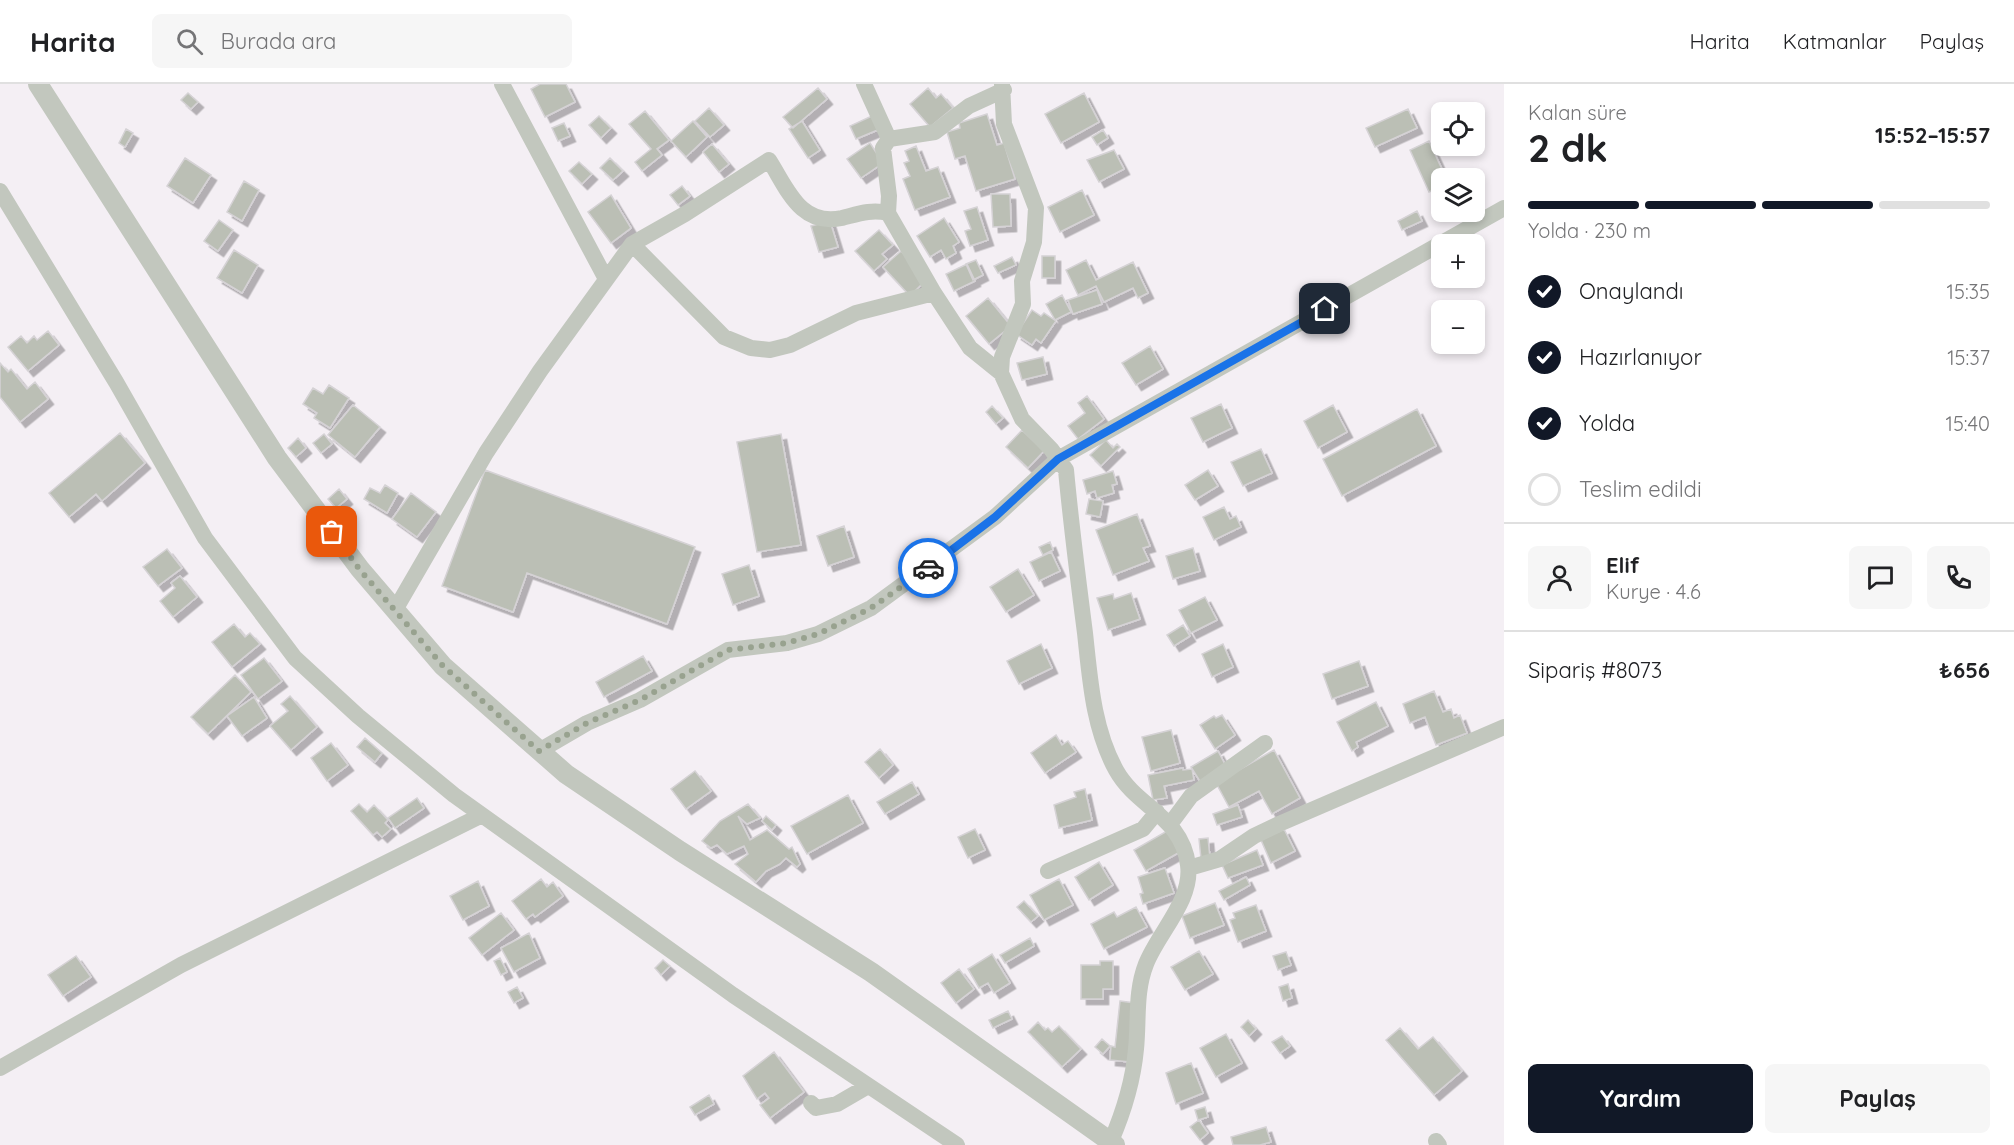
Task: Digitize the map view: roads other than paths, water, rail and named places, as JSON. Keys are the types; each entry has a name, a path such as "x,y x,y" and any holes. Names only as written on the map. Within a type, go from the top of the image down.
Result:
{"street":[{"path":"502,84 606,279"},
{"path":"864,84 889,139"},
{"path":"46,88 277,458 360,570 443,666 566,774 680,851 872,972 1104,1141 1127,1104 1136,1050 1138,994 1146,964 1182,896 1189,868 1186,847 1171,824 1144,803 1116,771 1095,712 1066,470 1022,419 1001,373 970,348 934,293 888,213 889,196 883,148 889,139 935,132 969,106 1003,87 1004,124 1036,208 1034,242 1022,281 1023,303 1002,357 1001,373"},
{"path":"395,610 486,453 540,371 632,244 685,214 769,160 800,210 823,218 839,219 867,211 888,213"},
{"path":"0,191 116,382 205,538 295,658 358,716 482,815 733,995 957,1145"},
{"path":"539,751 587,723 640,700 728,650 787,643 818,634 871,608 995,517 1058,459 1504,208"},
{"path":"632,244 724,337 751,348 770,350 790,345 856,313 934,293"},
{"path":"1189,868 1220,859 1271,828 1504,727"},
{"path":"1171,824 1191,796 1265,743"},
{"path":"1048,871 1143,829 1157,812"},
{"path":"0,1068 181,965 482,815"},
{"path":"811,1103 816,1108 837,1104 868,1086"}]}
